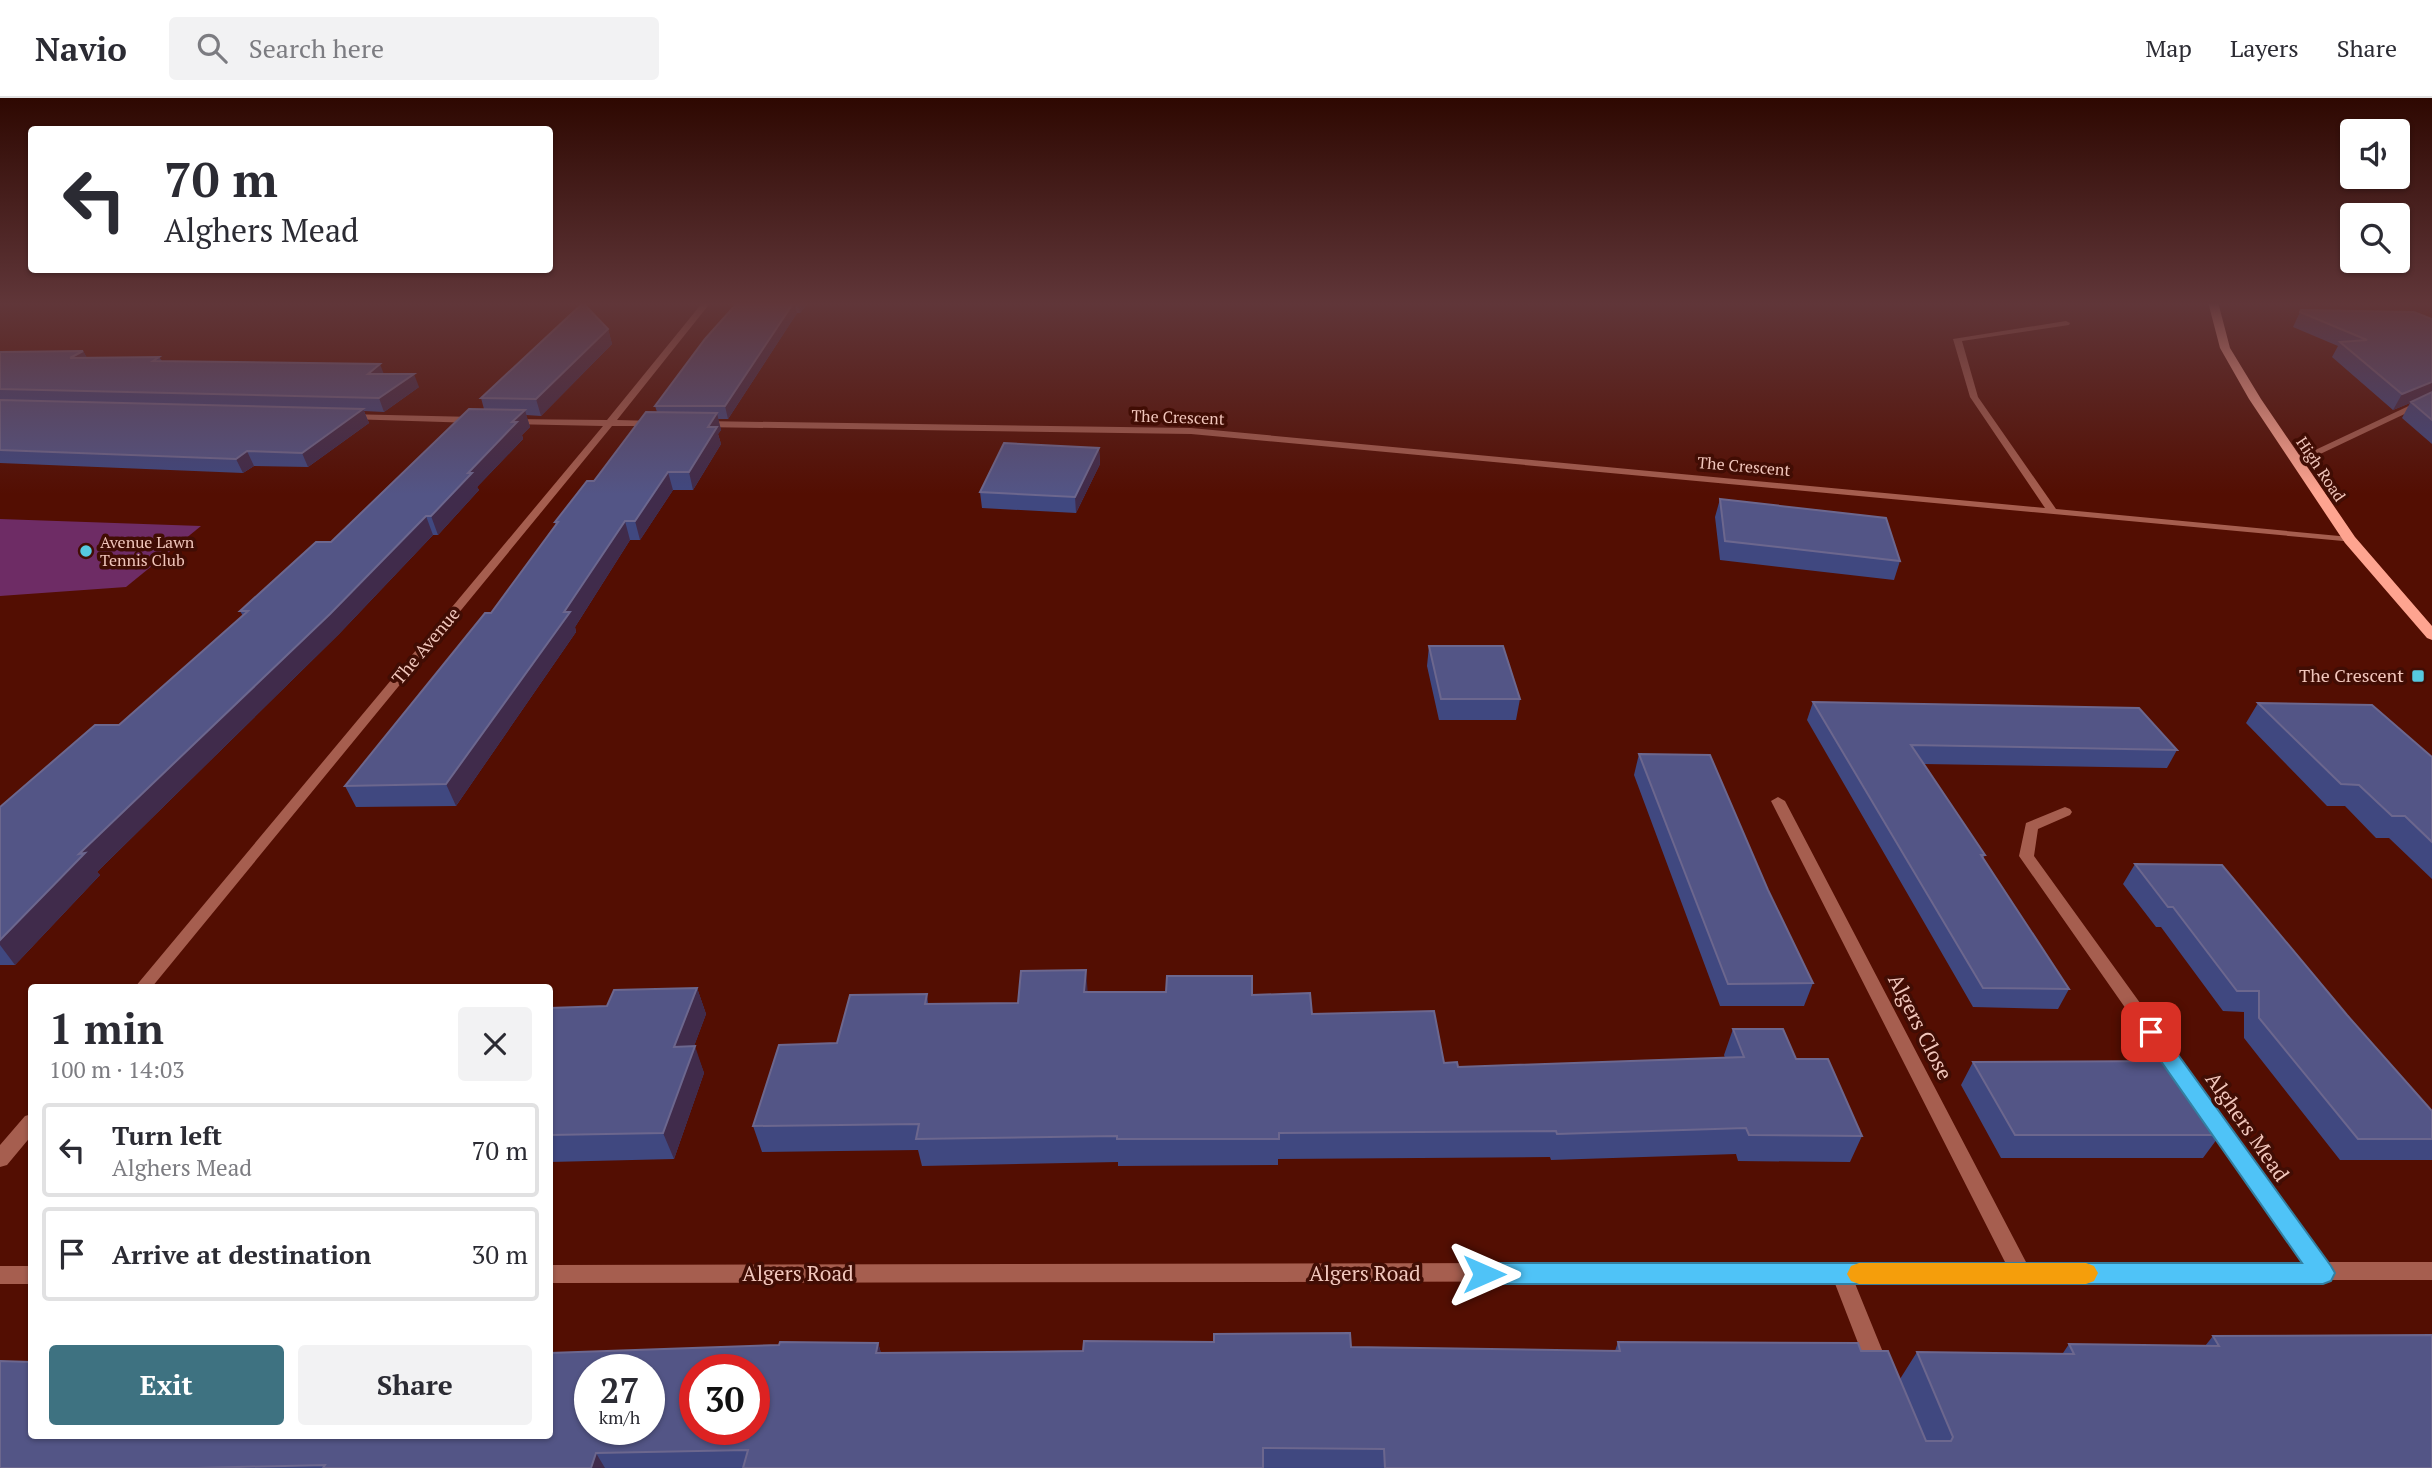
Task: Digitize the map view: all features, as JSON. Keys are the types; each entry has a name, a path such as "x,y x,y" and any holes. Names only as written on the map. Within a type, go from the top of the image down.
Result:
{"main road":[{"name":"High Road","path":"2236,366 2350,540 2432,635"}],"street":[{"name":"The Avenue","path":"145,984 656,366"},
{"path":"1965,366 1974,397 2051,510"},
{"path":"2294,457 2313,454 2432,398"},
{"path":"333,416 485,420"},
{"path":"499,420 666,424"},
{"name":"The Crescent","path":"693,424 1191,431 2350,540"},
{"name":"Algers Close","path":"1778,801 2021,1273"},
{"name":"Alghers Mead","path":"2065,812 2031,826 2026,856 2323,1273"},
{"path":"0,1160 28,1127"},
{"name":"Algers Road","path":"553,1274 2432,1271"},
{"path":"1841,1274 1888,1390"},
{"path":"0,1275 28,1275"}],"shaded area":[{"name":"Avenue Lawn Tennis Club","path":"0,519 201,526 126,587 0,596"}],"building":[{"path":"0,366 378,366 368,374 414,374 379,398 0,389"},
{"path":"515,366 570,366 536,399 481,398"},
{"path":"685,366 752,366 725,406 655,406"},
{"path":"2369,366 2432,366 2432,382 2402,394"},
{"path":"2432,392 2432,420 2411,402"},
{"path":"0,400 363,409 302,453 247,451 236,459 0,450"},
{"path":"469,409 525,410 512,422 517,422 468,473 472,473 431,516 426,516 330,614 79,854 85,853 0,940 0,807 95,725 119,725 248,611 240,611 316,542 331,542"},
{"path":"646,412 717,413 708,427 717,427 689,472 668,472 635,521 625,521 564,612 570,612 446,784 345,786 485,613 491,613 558,522 555,522 587,481 594,481"},
{"path":"1004,443 1099,448 1075,497 980,492"},
{"path":"1720,499 1886,518 1900,561 1725,541"},
{"path":"1429,646 1503,646 1520,699 1441,699"},
{"path":"1813,702 2139,708 2177,750 1911,745 1985,855 1981,855 2069,989 1983,988"},
{"path":"2258,703 2372,705 2432,757 2432,842 2405,816 2392,816 2359,785 2341,784"},
{"path":"1639,754 1710,755 1768,890 1813,983 1728,984"},
{"path":"2135,864 2222,865 2347,1015 2432,1111 2432,1139 2358,1139 2259,1018 2259,991 2237,991 2173,907 2168,907"},
{"path":"1086,970 1084,992 1166,992 1167,976 1252,976 1252,995 1310,993 1312,1014 1434,1011 1444,1063 1457,1062 1458,1067 1744,1057 1733,1029 1783,1029 1796,1059 1828,1059 1862,1136 1749,1135 1746,1128 1557,1134 1556,1131 1279,1133 1279,1139 1117,1139 1117,1136 916,1139 919,1124 753,1126 779,1045 837,1043 850,995 927,994 925,1004 1018,1003 1021,971"},
{"path":"697,988 674,1047 695,1046 663,1133 553,1135 553,1008 607,1006 614,990"},
{"path":"2166,1061 2220,1135 2015,1135 1973,1062"},
{"path":"1350,1333 1351,1347 1620,1351 1618,1342 1858,1343 1861,1351 1888,1351 1926,1441 1951,1441 1953,1437 1917,1352 2074,1354 2069,1344 2219,1346 2213,1336 2432,1335 2432,1468 1385,1468 1384,1449 1263,1448 1263,1468 743,1468 748,1450 596,1453 591,1468 323,1468 325,1465 0,1468 0,1361 28,1362 28,1439 553,1439 553,1353 779,1345 780,1342 878,1343 876,1353 1083,1351 1084,1341 1214,1342 1214,1334"}],"slow traffic":[{"path":"1859,1274 2086,1273"}],"place":[{"name":"Avenue Lawn Tennis Club","path":"86,551"},
{"name":"The Crescent","path":"2418,676"}],"route":[{"path":"1484,1274 2323,1273 2151,1032"}]}
